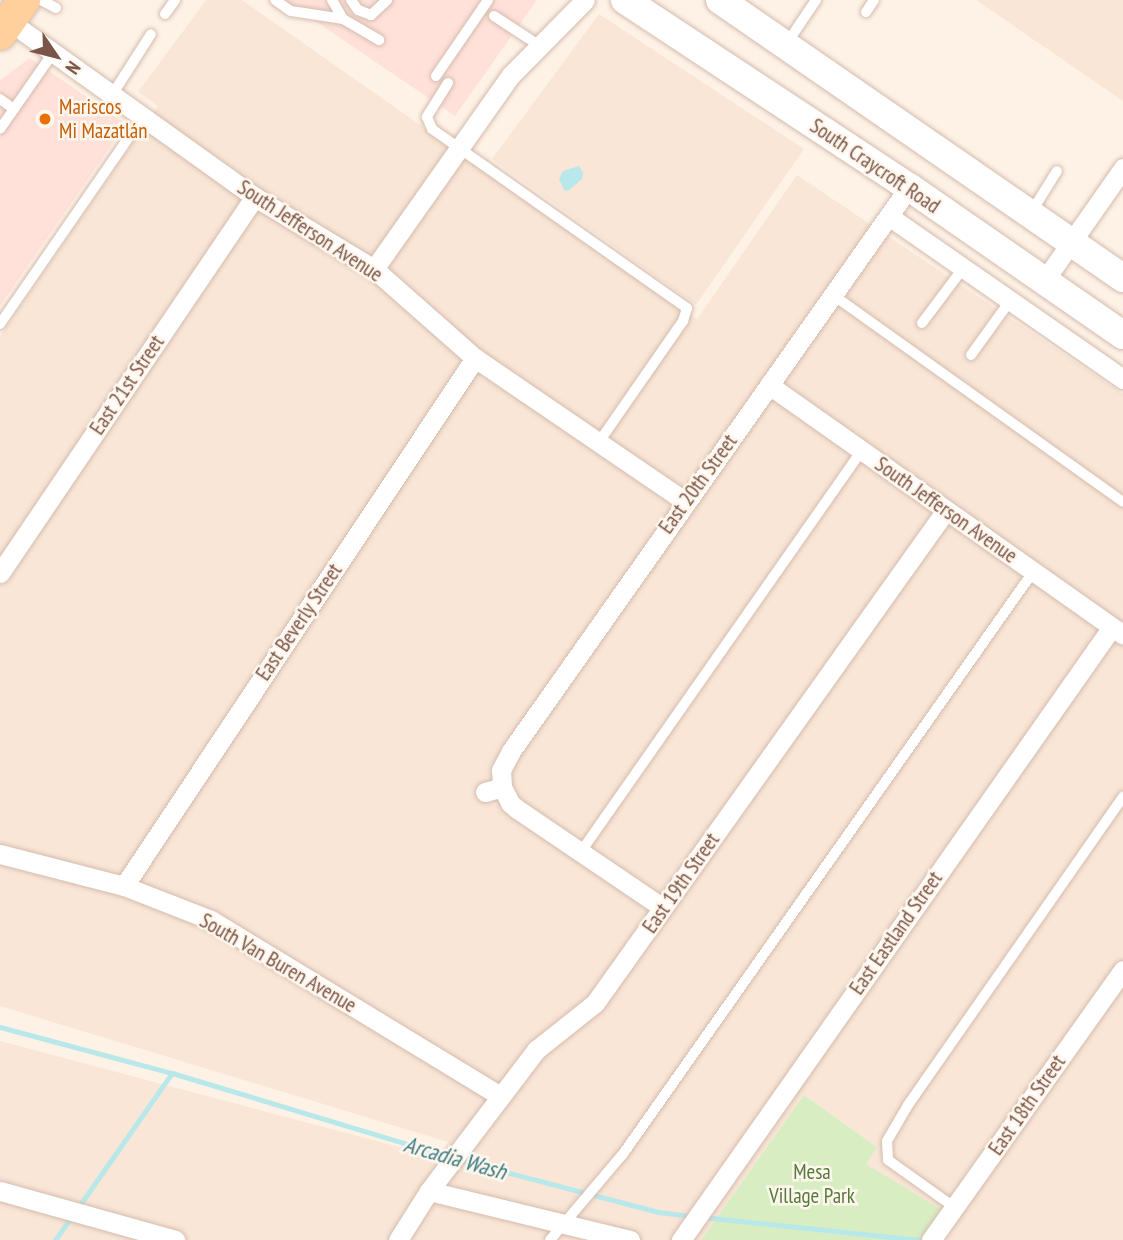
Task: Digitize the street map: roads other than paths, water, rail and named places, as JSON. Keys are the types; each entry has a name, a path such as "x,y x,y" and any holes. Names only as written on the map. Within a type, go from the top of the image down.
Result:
{"main road":[{"name":"South Craycroft Road","path":"625,0 909,187 1123,335"},
{"path":"729,3 1123,278"}],"street":[{"path":"374,269 511,75 585,0"},
{"name":"South Jefferson Avenue","path":"8,18 255,197 374,269 475,358 685,501"},
{"path":"1044,281 1123,168"},
{"name":"East 20th Street","path":"579,853 494,789 501,770 511,751 685,501 909,187"},
{"name":"East 21st Street","path":"0,573 255,197"},
{"name":"South Craycroft Road","path":"890,216 1123,379"},
{"name":"East Beverly Street","path":"124,887 475,358"},
{"name":"South Jefferson Avenue","path":"769,385 1117,631"},
{"name":"East 19th Street","path":"398,1240 429,1191 536,1050 595,1003 946,510"},
{"name":"East Eastland Street","path":"681,1240 1117,631"},
{"path":"579,853 663,908"},
{"name":"South Van Buren Avenue","path":"0,854 124,887 212,920 500,1096"},
{"name":"East 18th Street","path":"930,1240 1123,970"},
{"path":"0,1191 175,1240"},
{"path":"429,1191 630,1240"}],"lane":[{"path":"41,0 57,8"},
{"path":"165,14 175,0"},
{"path":"275,0 291,11 343,19 379,40"},
{"path":"332,0 343,19"},
{"path":"351,0 358,10 370,15 387,0"},
{"path":"436,76 488,0"},
{"path":"786,45 816,0"},
{"path":"866,12 874,0"},
{"path":"494,16 540,46"},
{"path":"112,95 151,34"},
{"path":"0,129 53,53"},
{"path":"448,83 427,117 432,129 687,308 683,321 598,442"},
{"path":"0,99 14,109"},
{"path":"0,324 143,117"},
{"path":"1030,214 1056,171"},
{"path":"922,323 964,267"},
{"path":"833,295 1123,502"},
{"path":"971,355 1010,301"},
{"path":"579,853 862,451"},
{"path":"550,1240 623,1154 1033,572"},
{"path":"954,1207 888,1160 887,1141 908,1105 1123,797"}],"water":[{"path":"579,166 583,173 582,179 568,191 564,190 559,179 563,171"}],"waterway":[{"name":"Arcadia Wash","path":"0,1027 172,1073 451,1157"},
{"path":"77,1209 172,1073"},
{"name":"Arcadia Wash","path":"460,1160 658,1212 692,1216"},
{"path":"55,1240 71,1217"},
{"name":"Arcadia Wash","path":"702,1217 921,1240"}],"place":[{"name":"Mariscos Mi Mazatlán","path":"45,119"}],"park label":[{"name":"Mesa Village Park","path":"812,1184"}]}
